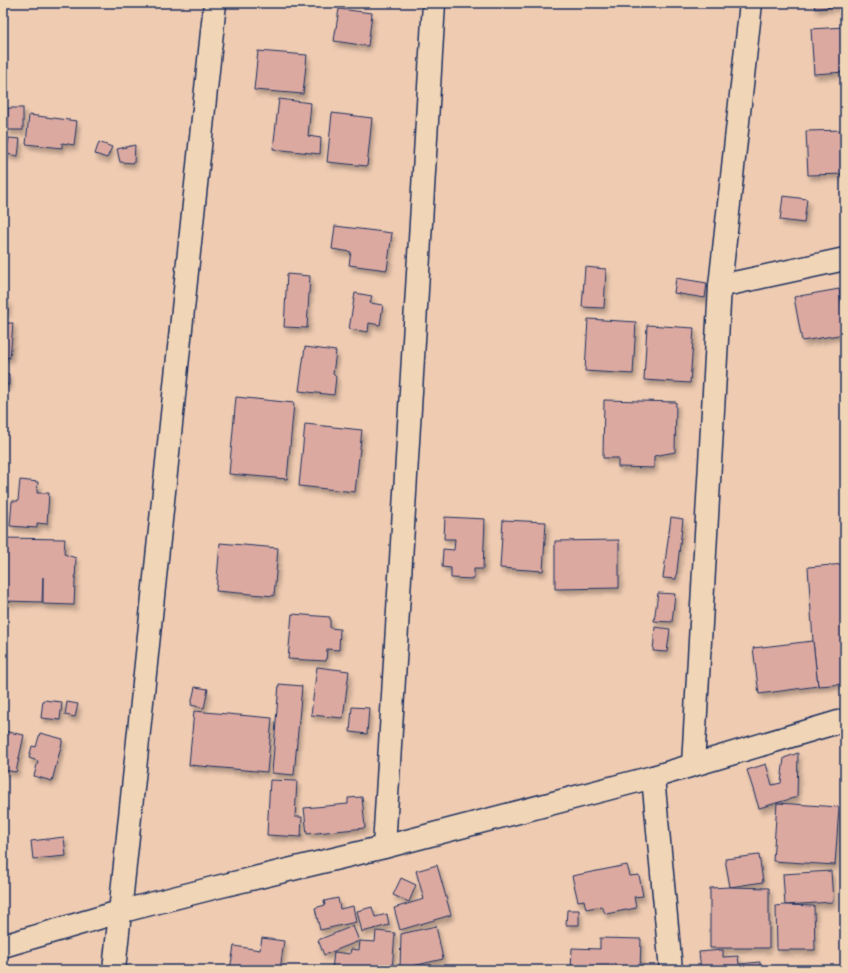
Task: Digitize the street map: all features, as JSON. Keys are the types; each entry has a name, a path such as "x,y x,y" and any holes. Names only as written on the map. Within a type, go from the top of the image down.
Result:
{"street":[{"path":"114,970 215,3"},
{"path":"384,846 434,3"},
{"path":"693,765 720,286 751,3"},
{"path":"720,286 845,259"},
{"path":"3,946 119,912 653,777 845,720"},
{"path":"653,777 671,970"}],"building":[{"path":"814,3 845,3 845,5 815,9"},
{"path":"339,9 372,13 368,46 334,41"},
{"path":"845,27 845,72 814,74 811,29"},
{"path":"258,51 307,55 303,94 254,90"},
{"path":"279,99 311,103 308,136 321,138 320,154 273,149"},
{"path":"8,108 23,108 23,130 8,130"},
{"path":"332,113 372,118 367,166 327,162"},
{"path":"29,115 77,121 74,145 62,143 62,148 26,144"},
{"path":"845,130 845,174 808,175 806,131"},
{"path":"9,138 20,139 18,156 6,154"},
{"path":"99,142 112,147 107,158 95,154"},
{"path":"135,145 134,163 120,162 117,149"},
{"path":"783,196 807,199 804,223 780,220"},
{"path":"335,226 392,233 387,270 349,265 351,252 332,249"},
{"path":"585,267 606,269 604,308 582,307"},
{"path":"287,274 310,276 307,328 284,327"},
{"path":"676,278 707,283 705,298 674,293"},
{"path":"839,289 845,322 845,334 802,341 794,297"},
{"path":"355,293 372,296 370,303 383,305 380,325 369,323 368,332 349,329"},
{"path":"3,300 8,300 7,313 3,313"},
{"path":"588,319 636,322 633,374 585,371"},
{"path":"3,323 13,323 10,358 3,357"},
{"path":"647,325 694,328 690,383 644,380"},
{"path":"305,347 336,351 333,374 336,377 334,395 299,391"},
{"path":"3,374 9,374 9,385 3,384"},
{"path":"236,397 294,403 287,479 229,474"},
{"path":"604,400 676,402 675,452 654,456 654,468 618,467 618,458 603,458"},
{"path":"305,424 362,430 355,492 299,486"},
{"path":"20,480 38,482 37,493 49,493 47,524 37,523 37,528 10,526 12,501 18,501"},
{"path":"445,517 485,519 483,569 474,569 474,579 451,578 451,568 442,567 443,549 454,550 455,539 444,539"},
{"path":"671,517 683,519 676,579 663,578"},
{"path":"503,520 546,522 543,571 500,568"},
{"path":"3,538 65,539 64,554 76,558 74,605 43,604 43,577 42,602 3,601"},
{"path":"619,540 619,588 555,589 555,541"},
{"path":"220,543 278,548 274,596 216,591"},
{"path":"845,564 845,684 818,686 813,641 808,567"},
{"path":"658,593 675,594 672,622 654,621"},
{"path":"292,614 330,617 330,628 340,629 339,650 327,649 326,661 288,659"},
{"path":"655,627 670,629 667,652 653,651"},
{"path":"813,641 818,686 759,694 753,648"},
{"path":"317,667 349,671 343,718 311,715"},
{"path":"279,684 302,686 294,775 272,773"},
{"path":"195,687 208,689 204,708 191,705"},
{"path":"43,700 62,702 60,720 41,718"},
{"path":"67,702 78,704 75,717 65,715"},
{"path":"352,707 369,708 367,734 350,732"},
{"path":"194,711 272,718 267,772 189,765"},
{"path":"3,731 24,735 16,772 3,770"},
{"path":"40,733 63,739 52,781 34,776 38,761 29,758 32,746 36,747"},
{"path":"798,753 797,797 759,808 747,770 766,764 772,785 781,783 784,758"},
{"path":"270,780 297,781 295,817 302,817 301,837 267,835"},
{"path":"362,797 365,828 307,834 304,808 348,804 348,798"},
{"path":"777,803 839,807 835,865 773,861"},
{"path":"64,837 66,856 33,859 31,841"},
{"path":"759,855 763,882 730,887 725,859"},
{"path":"437,865 451,915 400,930 394,908 424,899 416,871"},
{"path":"627,865 630,876 639,875 643,896 634,897 636,908 606,914 601,906 586,909 584,900 578,901 572,876"},
{"path":"831,871 833,902 785,905 783,874"},
{"path":"401,878 416,885 409,902 393,895"},
{"path":"710,888 769,888 769,948 710,948"},
{"path":"338,898 340,909 353,906 356,922 320,930 315,908 325,905 324,901"},
{"path":"776,906 814,906 815,950 777,950"},
{"path":"372,907 375,917 387,914 389,925 362,932 357,911"},
{"path":"567,910 579,910 579,925 566,925"},
{"path":"353,926 359,941 324,955 318,940"},
{"path":"436,926 443,959 400,969 401,934"},
{"path":"376,931 395,933 392,970 332,970 334,952 350,954 351,949 359,950 360,941 375,942"},
{"path":"262,938 284,941 280,970 230,970 234,946 260,950"},
{"path":"600,938 641,939 640,970 571,970 572,948 600,949"},
{"path":"723,950 723,957 738,956 739,964 760,962 760,970 701,970 699,952"}]}
